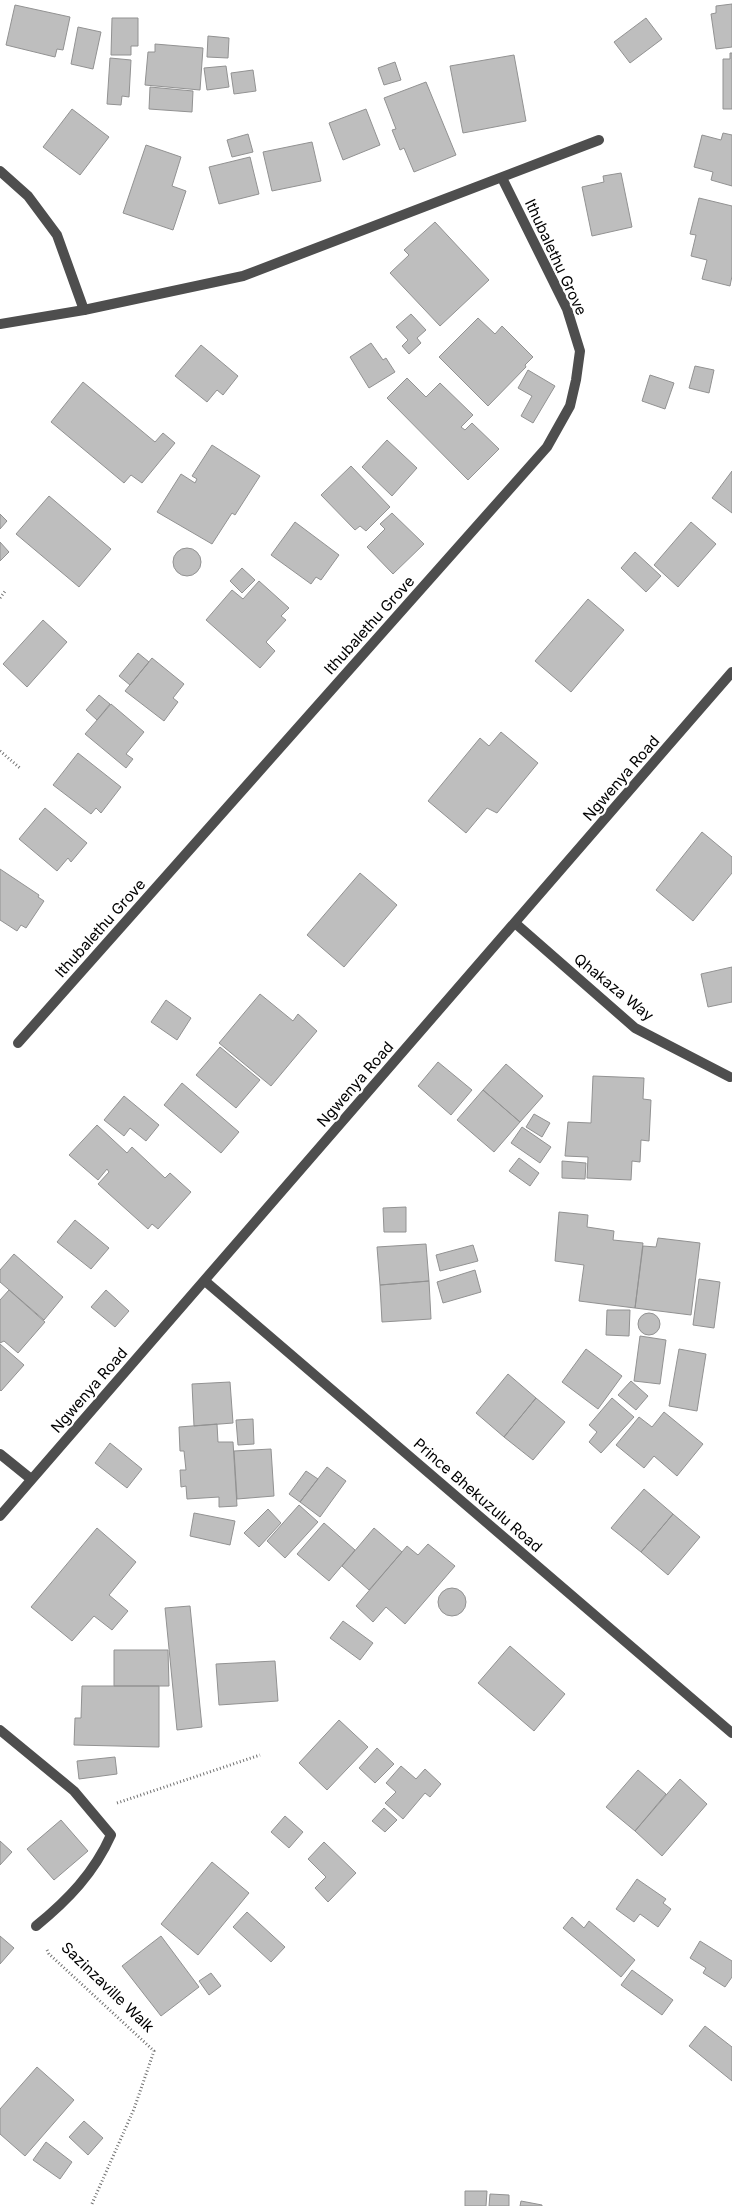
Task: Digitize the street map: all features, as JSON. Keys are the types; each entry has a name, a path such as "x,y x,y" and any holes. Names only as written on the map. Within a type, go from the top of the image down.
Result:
{"street":[{"path":"0,324 84,310 243,276 406,212 502,178 599,140"},
{"path":"0,171 28,196 57,235 84,310"},
{"name":"Ithubalethu Grove","path":"18,1043 541,454 570,406 580,351 567,309 502,178"},
{"name":"Ngwenya Road","path":"0,1516 732,672"},
{"name":"Qhakaza Way","path":"515,923 635,1028 730,1077"},
{"name":"Prince Bhekuzulu Road","path":"205,1281 732,1733"},
{"path":"0,1454 31,1479"},
{"path":"0,1730 74,1791 111,1835 101,1857 66,1902 36,1926"}],"path":[{"path":"0,598 6,590"},
{"path":"0,751 20,768"},
{"path":"92,1811 260,1756"},
{"name":"Sazinzaville Walk","path":"36,1926 49,1954 154,2051 134,2109 91,2206"}],"building":[{"path":"732,4 732,47 716,49 711,14 716,13 716,6"},
{"path":"15,5 70,17 63,50 57,49 55,57 6,45"},
{"path":"112,18 138,18 138,46 131,46 131,55 111,55"},
{"path":"646,18 662,39 630,63 614,42"},
{"path":"78,27 101,32 93,69 71,64"},
{"path":"208,36 229,38 228,58 207,57"},
{"path":"155,44 203,48 200,90 145,85 148,52 155,52"},
{"path":"730,53 732,53 732,109 723,109 723,59 730,59"},
{"path":"514,55 526,121 463,133 450,66"},
{"path":"110,58 131,60 129,97 122,96 121,105 107,104"},
{"path":"395,62 401,80 384,85 378,68"},
{"path":"226,66 229,87 207,90 204,68"},
{"path":"253,70 256,91 234,94 231,73"},
{"path":"426,82 456,155 414,172 404,148 400,150 392,130 396,129 384,98"},
{"path":"150,87 193,91 192,112 149,109"},
{"path":"72,109 109,137 80,175 43,147"},
{"path":"366,109 380,145 343,160 329,123"},
{"path":"723,133 732,135 732,186 711,180 713,172 694,167 702,135 721,140"},
{"path":"248,134 253,152 232,157 227,140"},
{"path":"312,142 321,181 272,191 263,152"},
{"path":"146,145 181,157 172,186 186,191 173,230 123,213"},
{"path":"250,157 259,194 219,204 209,167"},
{"path":"621,173 632,227 592,236 582,187 604,182 603,176"},
{"path":"699,198 732,206 732,276 730,286 702,279 707,260 691,256 696,235 690,234"},
{"path":"435,222 489,280 440,326 390,273 409,255 404,250"},
{"path":"411,314 426,330 417,338 421,343 409,354 402,346 408,340 396,327"},
{"path":"478,318 495,334 502,326 533,357 525,365 526,367 488,406 439,357"},
{"path":"371,343 383,360 386,358 395,372 369,388 350,357"},
{"path":"201,345 238,376 223,395 217,390 207,402 175,376"},
{"path":"695,366 714,370 709,393 689,388"},
{"path":"528,370 555,386 533,423 521,416 532,396 518,388"},
{"path":"650,375 674,383 665,409 642,401"},
{"path":"407,378 426,397 440,383 473,415 461,427 465,430 472,423 499,449 468,480 387,398"},
{"path":"83,382 155,442 163,433 175,443 142,483 131,475 124,483 51,422"},
{"path":"387,440 417,468 392,496 362,467"},
{"path":"212,445 260,476 235,515 232,513 212,544 157,512 181,474 195,483 197,479 192,476"},
{"path":"351,466 390,507 366,531 360,526 355,530 321,495"},
{"path":"732,471 732,513 712,498"},
{"path":"49,496 111,549 79,587 16,534"},
{"path":"392,513 424,544 393,574 367,547 385,529 380,524"},
{"path":"0,514 7,521 0,529"},
{"path":"295,522 339,555 321,580 316,577 311,584 271,555"},
{"path":"691,522 716,544 678,587 654,565"},
{"path":"0,542 9,552 0,561"},
{"path":"187,548 197,552 201,562 197,572 187,576 177,572 173,562 177,552"},
{"path":"635,552 661,576 646,592 621,568"},
{"path":"242,568 255,580 242,593 230,581"},
{"path":"259,581 289,608 281,616 286,620 266,642 275,651 260,668 206,620 232,590 243,599"},
{"path":"588,599 624,630 571,692 535,661"},
{"path":"43,620 67,642 27,687 3,664"},
{"path":"138,653 149,662 130,685 119,676"},
{"path":"152,658 184,684 173,698 178,702 164,721 125,691"},
{"path":"99,695 110,704 97,720 86,710"},
{"path":"111,704 144,732 126,754 133,759 126,768 85,734"},
{"path":"501,732 538,763 497,813 487,808 466,833 428,801 480,738 489,746"},
{"path":"78,753 121,787 101,813 96,808 91,814 53,785"},
{"path":"45,808 87,843 71,862 68,858 57,871 19,839"},
{"path":"702,832 732,857 732,873 693,921 656,890"},
{"path":"0,869 39,895 38,897 44,901 26,928 21,925 17,931 0,920"},
{"path":"360,873 397,905 344,967 307,935"},
{"path":"732,967 732,1002 708,1007 701,974"},
{"path":"260,994 293,1021 298,1014 317,1031 271,1086 219,1043"},
{"path":"166,1000 191,1018 177,1040 151,1022"},
{"path":"220,1047 260,1080 236,1108 196,1075"},
{"path":"438,1062 472,1090 451,1115 418,1086"},
{"path":"506,1064 543,1096 520,1122 483,1090"},
{"path":"593,1076 644,1078 643,1099 651,1100 649,1141 641,1140 640,1162 632,1161 631,1180 587,1178 588,1157 565,1156 568,1122 591,1123"},
{"path":"182,1083 239,1132 221,1153 164,1105"},
{"path":"483,1090 520,1122 494,1152 457,1120"},
{"path":"124,1096 159,1125 146,1141 130,1128 124,1136 104,1120"},
{"path":"534,1114 550,1123 542,1137 526,1127"},
{"path":"97,1125 127,1153 132,1147 165,1178 170,1173 191,1192 158,1229 152,1224 148,1229 98,1184 109,1172 107,1169 98,1180 69,1155"},
{"path":"522,1127 551,1147 540,1163 511,1143"},
{"path":"519,1158 539,1173 530,1186 509,1171"},
{"path":"562,1161 586,1163 585,1179 562,1178"},
{"path":"406,1207 406,1232 384,1232 383,1208"},
{"path":"559,1212 588,1215 587,1227 614,1231 613,1240 643,1243 635,1308 579,1301 584,1265 555,1261"},
{"path":"75,1220 109,1248 91,1269 57,1242"},
{"path":"658,1238 700,1243 691,1315 635,1308 643,1246 656,1247"},
{"path":"426,1244 429,1281 380,1285 377,1247"},
{"path":"473,1245 478,1261 440,1271 436,1255"},
{"path":"14,1254 63,1297 44,1320 0,1282 0,1270"},
{"path":"475,1270 481,1292 443,1303 437,1282"},
{"path":"699,1279 720,1282 714,1328 693,1325"},
{"path":"429,1281 431,1319 382,1322 380,1285"},
{"path":"9,1290 45,1322 18,1353 4,1341 0,1343 0,1300"},
{"path":"106,1290 129,1311 115,1327 91,1307"},
{"path":"607,1310 630,1310 629,1336 606,1335"},
{"path":"649,1313 657,1316 660,1324 657,1332 649,1335 641,1332 638,1324 641,1316"},
{"path":"640,1336 666,1340 660,1384 634,1381"},
{"path":"0,1344 24,1365 1,1391 0,1390"},
{"path":"586,1349 622,1376 598,1409 562,1382"},
{"path":"679,1349 706,1354 697,1411 669,1406"},
{"path":"508,1374 536,1398 504,1437 476,1413"},
{"path":"631,1381 648,1396 636,1410 618,1395"},
{"path":"230,1382 233,1423 194,1426 192,1384"},
{"path":"536,1398 565,1422 533,1460 504,1437"},
{"path":"612,1398 634,1417 601,1453 589,1442 597,1432 589,1425"},
{"path":"664,1412 703,1444 677,1476 654,1456 644,1468 616,1445 639,1417 652,1427"},
{"path":"253,1419 254,1444 238,1445 236,1420"},
{"path":"217,1424 218,1442 233,1442 237,1506 219,1507 219,1497 187,1499 186,1486 181,1487 180,1470 186,1470 184,1451 180,1451 179,1427"},
{"path":"110,1443 142,1469 127,1488 95,1463"},
{"path":"271,1449 274,1496 237,1499 234,1451"},
{"path":"327,1467 346,1481 320,1517 300,1502"},
{"path":"306,1471 318,1479 300,1502 289,1494"},
{"path":"644,1489 673,1514 641,1552 611,1528"},
{"path":"299,1505 318,1522 285,1558 267,1541"},
{"path":"268,1509 281,1523 259,1547 244,1533"},
{"path":"194,1513 235,1521 230,1545 190,1536"},
{"path":"673,1514 700,1537 668,1575 641,1552"},
{"path":"324,1523 355,1550 329,1581 297,1554"},
{"path":"97,1528 136,1562 109,1595 128,1611 112,1630 94,1616 72,1641 31,1607"},
{"path":"374,1528 402,1552 369,1590 342,1566"},
{"path":"428,1544 455,1566 405,1624 386,1607 373,1622 356,1606 407,1546 418,1555"},
{"path":"452,1588 462,1592 466,1602 462,1612 452,1616 442,1612 438,1602 442,1592"},
{"path":"190,1606 202,1727 177,1730 165,1608"},
{"path":"343,1621 373,1643 360,1660 330,1638"},
{"path":"510,1646 565,1694 534,1731 478,1683"},
{"path":"114,1650 168,1650 169,1686 114,1686"},
{"path":"275,1661 278,1701 219,1705 216,1664"},
{"path":"82,1686 159,1686 159,1747 74,1745 75,1718 81,1718"},
{"path":"339,1720 368,1747 327,1790 299,1763"},
{"path":"377,1748 394,1764 375,1783 359,1768"},
{"path":"115,1757 117,1774 79,1779 77,1761"},
{"path":"401,1766 416,1779 425,1769 441,1784 430,1797 425,1793 403,1819 385,1803 396,1792 386,1783"},
{"path":"638,1770 666,1794 635,1831 606,1807"},
{"path":"680,1779 707,1804 662,1856 635,1831"},
{"path":"384,1808 397,1820 385,1832 372,1821"},
{"path":"285,1816 303,1832 289,1848 271,1832"},
{"path":"61,1820 88,1851 54,1880 27,1849"},
{"path":"0,1841 12,1852 0,1865"},
{"path":"324,1842 356,1873 328,1902 315,1888 326,1877 308,1859"},
{"path":"212,1862 249,1893 198,1955 161,1924"},
{"path":"637,1879 666,1899 663,1903 671,1909 658,1927 640,1914 634,1922 616,1909"},
{"path":"247,1912 285,1947 271,1962 233,1927"},
{"path":"572,1917 584,1928 589,1921 635,1960 621,1977 563,1928"},
{"path":"0,1936 14,1948 0,1964"},
{"path":"161,1936 199,1987 161,2016 122,1966"},
{"path":"700,1941 732,1961 732,1977 725,1987 703,1973 706,1968 690,1958"},
{"path":"632,1970 673,2000 662,2015 621,1985"},
{"path":"211,1973 221,1986 209,1995 199,1981"},
{"path":"705,2026 732,2047 732,2081 689,2046"},
{"path":"37,2067 74,2100 25,2156 0,2134 0,2109"},
{"path":"84,2121 103,2138 88,2155 69,2137"},
{"path":"46,2142 72,2162 60,2179 33,2160"},
{"path":"465,2191 487,2191 486,2206 465,2206"},
{"path":"490,2194 509,2195 509,2206 489,2206"},
{"path":"521,2201 542,2205 542,2206 520,2206"}]}
